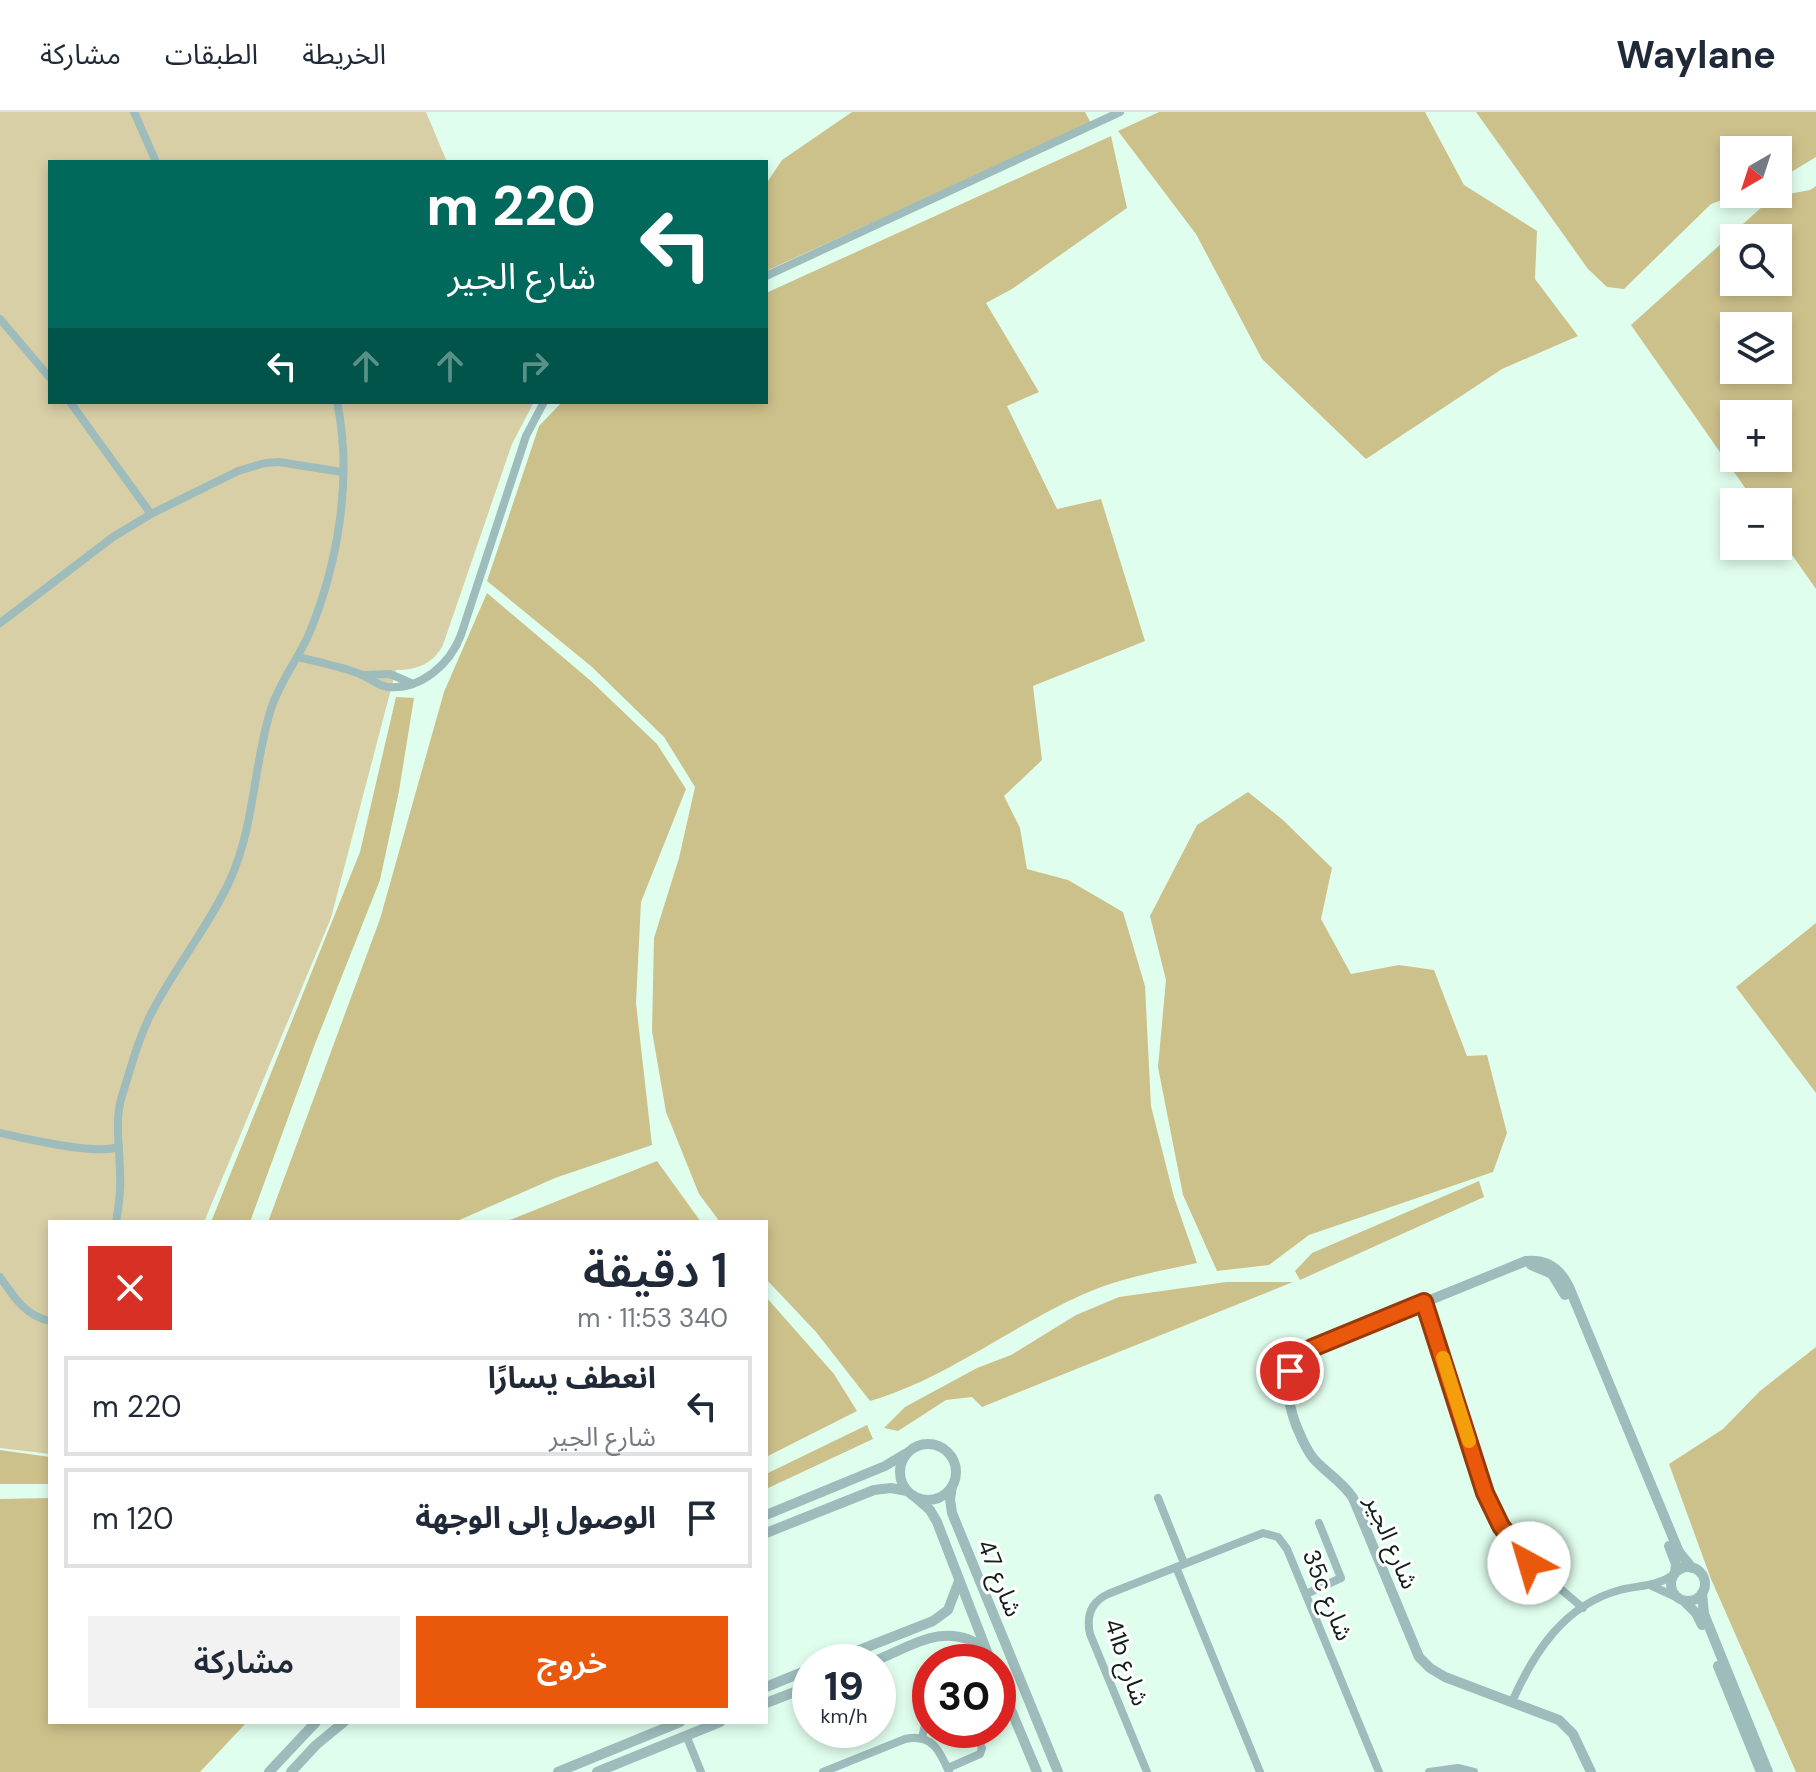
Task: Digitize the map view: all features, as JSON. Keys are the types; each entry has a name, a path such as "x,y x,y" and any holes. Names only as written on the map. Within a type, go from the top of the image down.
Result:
{"street":[{"path":"134,112 155,160"},
{"path":"768,275 1120,112"},
{"path":"0,319 48,376"},
{"path":"71,404 151,514"},
{"path":"116,1220 121,1177 119,1104 157,1001 236,867 247,831 271,710 320,605 339,516 342,432 337,404"},
{"path":"298,657 361,675 387,687 411,683 438,670 455,648 526,436 543,404"},
{"path":"0,623 95,549 151,514 251,466 291,463 342,472"},
{"path":"0,1133 68,1146 107,1150 119,1146"},
{"name":"شارع الجير","path":"1591,1772 1567,1726 1550,1716 1445,1677 1419,1657 1353,1498 1306,1448 1288,1402 1287,1381 1295,1361 1303,1354 1517,1264 1531,1260 1544,1262 1566,1280 1679,1552 1692,1568"},
{"path":"1517,1264 1543,1269 1561,1285 1675,1560 1671,1589 1698,1617 1761,1772"},
{"path":"0,1277 25,1310 34,1317 48,1320"},
{"path":"1424,1302 1485,1493 1495,1515 1529,1563 1583,1608"},
{"path":"768,1514 885,1466 920,1445 944,1449 954,1462 955,1478 943,1495 932,1499 891,1488 874,1490 768,1532"},
{"path":"907,1453 902,1460 900,1476 911,1494"},
{"name":"شارع 47","path":"952,1486 952,1513 1058,1772"},
{"name":"شارع 47","path":"911,1494 926,1505 934,1516 984,1644"},
{"path":"1158,1498 1180,1565 1260,1772"},
{"path":"1306,1594 1341,1578 1319,1523"},
{"name":"35c شارع","path":"1180,1565 1256,1534 1271,1534 1284,1543 1379,1772"},
{"name":"41b شارع","path":"1147,1772 1090,1634 1088,1620 1092,1607 1102,1597 1180,1565"},
{"path":"1512,1702 1537,1651 1563,1622 1619,1590 1652,1586 1681,1569 1692,1568 1703,1576 1704,1614 1768,1772"},
{"path":"875,1644 933,1621 948,1610 959,1581"},
{"path":"1652,1586 1680,1599 1693,1601 1702,1593"},
{"path":"917,1644 950,1634 962,1635 976,1644"},
{"path":"768,1686 792,1676"},
{"path":"768,1702 792,1693"},
{"path":"1016,1722 1037,1772"},
{"path":"269,1772 314,1724"},
{"path":"291,1772 342,1724"},
{"path":"558,1772 578,1768 675,1724"},
{"path":"597,1772 715,1724"},
{"path":"632,1758 629,1754 631,1750 653,1739 661,1730"},
{"path":"686,1735 701,1772"},
{"path":"823,1772 912,1739"},
{"path":"938,1748 948,1770 980,1754 982,1748"},
{"path":"1430,1772 1458,1768 1474,1772"}],"shaded area":[{"path":"0,112 426,112 446,160 48,160 48,404 533,404 512,444 443,645 424,665 396,670 331,918 205,1220 48,1220 48,1454 0,1448"},
{"path":"852,112 1085,112 1091,123 768,270 768,181 782,160"},
{"path":"1159,112 1425,112 1464,185 1537,231 1535,279 1578,336 1502,369 1366,459 1262,359 1196,234 1118,131"},
{"path":"1476,112 1816,112 1816,157 1792,172 1792,136 1720,136 1720,201 1711,204 1624,289 1607,287 1588,269"},
{"path":"1111,136 1127,208 1012,289 986,303 1039,392 1007,406 1057,509 1101,499 1145,641 1033,686 1042,760 1004,796 1020,828 1027,869 1068,880 1123,912 1145,986 1151,1106 1174,1197 1197,1263 1098,1288 926,1379 870,1401 816,1332 768,1281 768,1220 718,1220 699,1194 666,1112 652,1031 654,938 679,858 695,787 664,737 592,667 487,581 539,426 560,404 768,404 768,292"},
{"path":"1816,186 1816,589 1792,555 1792,488 1745,488 1734,472 1792,472 1792,400 1720,400 1720,452 1631,325 1720,245 1720,296 1792,296 1792,224 1743,224 1761,208 1792,208 1792,193"},
{"path":"487,593 591,681 657,744 686,789 641,902 636,1003 652,1145 555,1178 460,1220 269,1220 380,919 444,692"},
{"path":"396,697 414,698 380,880 315,1044 251,1220 212,1220 360,852"},
{"path":"1248,792 1283,820 1332,868 1321,919 1351,974 1399,965 1434,970 1467,1056 1487,1055 1507,1133 1493,1172 1309,1235 1269,1265 1217,1271 1183,1195 1158,1067 1166,980 1150,916 1197,825"},
{"path":"1816,923 1816,1093 1736,987"},
{"path":"657,1161 700,1220 510,1220"},
{"path":"1479,1181 1484,1197 1300,1280 1295,1271 1312,1253"},
{"path":"1226,1282 1293,1282 982,1407 972,1397 946,1400 898,1431 884,1428 905,1407 977,1368 1011,1355 1076,1315 1119,1297"},
{"path":"768,1299 834,1374 857,1411 768,1456"},
{"path":"1816,1347 1816,1772 1796,1772 1711,1579 1669,1464 1723,1429 1760,1391"},
{"path":"867,1425 873,1439 768,1488 768,1473"},
{"path":"0,1450 48,1457 48,1484 0,1484"},
{"path":"48,1498 48,1724 245,1724 200,1772 0,1772 0,1499"}],"slow traffic":[{"path":"1443,1358 1469,1441"}],"route":[{"path":"1290,1371 1295,1361 1312,1348 1424,1302 1485,1493 1501,1526 1529,1563"}]}
